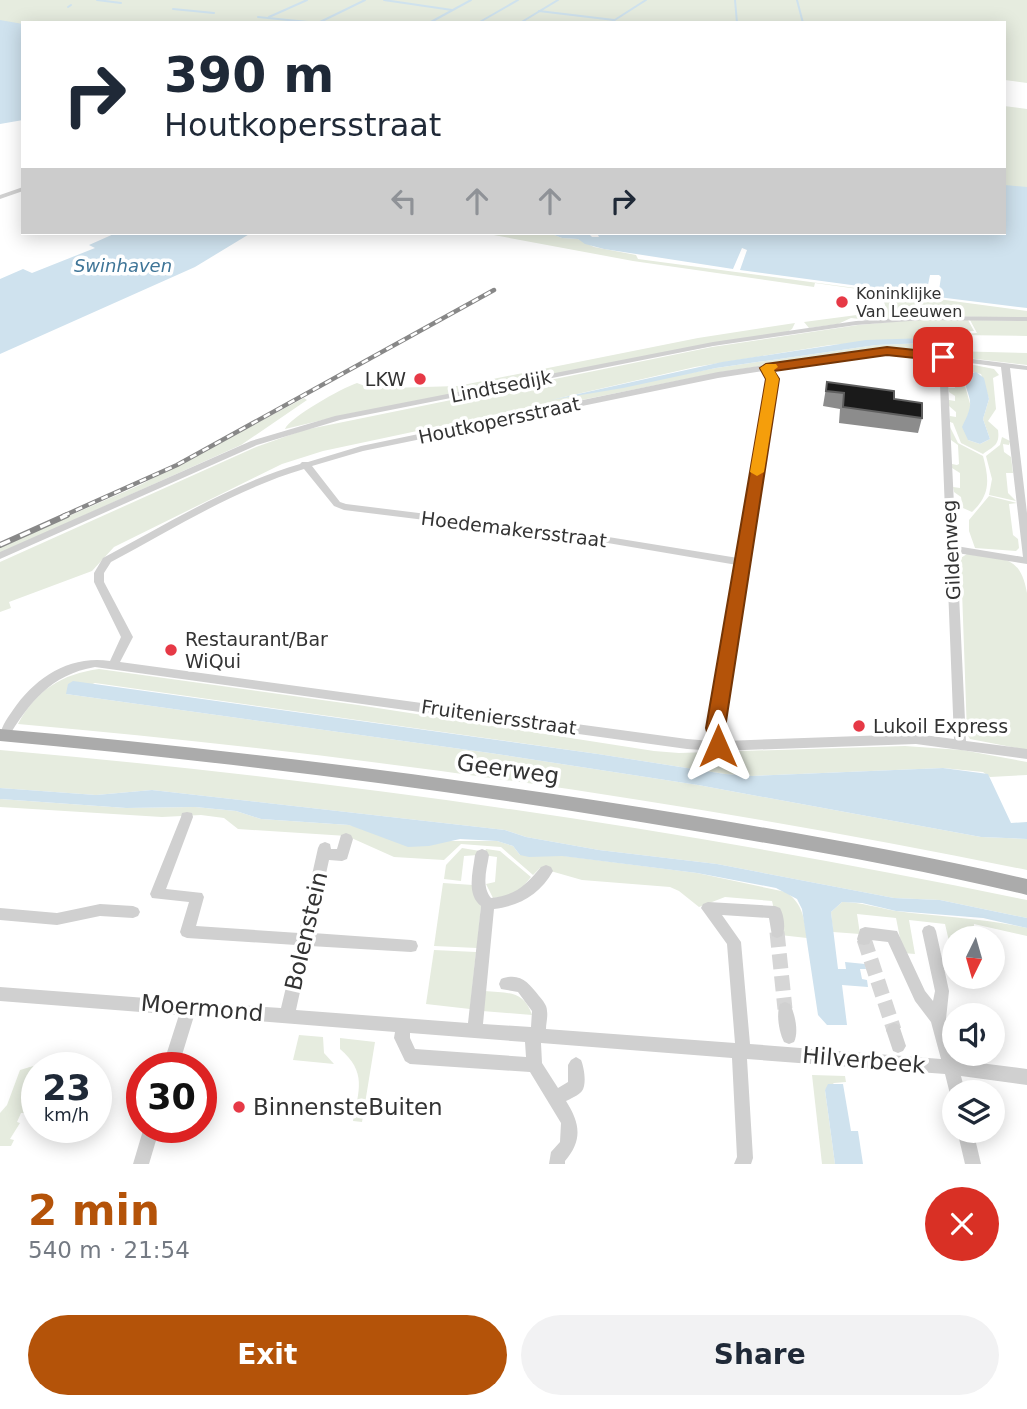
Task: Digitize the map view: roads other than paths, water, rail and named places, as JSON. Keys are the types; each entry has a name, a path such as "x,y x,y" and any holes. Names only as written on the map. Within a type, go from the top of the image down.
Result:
{"main road":[{"name":"Geerweg","path":"2,735 279,762 441,783 736,830 1027,885"}],"street":[{"path":"0,197 21,190"},
{"name":"Lindtsedijk","path":"0,556 254,443 338,418 713,344 856,323 923,318 1027,319"},
{"name":"Houtkopersstraat","path":"114,664 127,638 125,629 99,582 99,573 107,560 238,491 305,464 705,377 887,351 1027,368"},
{"name":"Gildenweg","path":"943,357 960,743"},
{"path":"1005,365 1027,555"},
{"path":"718,746 716,728 772,379 766,368"},
{"name":"Hoedemakersstraat","path":"305,464 337,504 352,509 596,538 742,562"},
{"path":"952,549 1027,561"},
{"name":"Fruiteniersstraat","path":"2,735 26,700 49,678 80,664 114,664 718,746 916,739 1027,754"},
{"path":"183,824 157,894 197,897 187,932 411,946"},
{"name":"Bolenstein","path":"286,1015 325,851 342,855 346,839"},
{"path":"482,855 478,883 481,898 488,904 511,903 524,897 546,871"},
{"path":"475,1029 488,904"},
{"path":"741,1164 745,1158 734,942 708,908 775,912 777,932"},
{"path":"0,914 57,919 100,910 132,912"},
{"path":"929,931 942,991 937,1019"},
{"path":"864,936 892,936 920,996 937,1019 954,1080"},
{"path":"506,984 522,985 540,1009 538,1034 533,1039 534,1065 569,1121 568,1145 557,1158 557,1164"},
{"name":"Moermond","path":"0,994 741,1050"},
{"path":"175,1052 189,1007"},
{"path":"785,1009 789,1037"},
{"path":"404,1024 402,1038 410,1056 534,1065"},
{"name":"Hilverbeek","path":"741,1050 951,1067 1027,1077"},
{"path":"555,1099 576,1086 576,1065"},
{"path":"141,1164 147,1143"},
{"path":"968,1143 973,1164"}],"water":[{"path":"0,20 21,24 21,120 0,124"},
{"path":"1006,185 1027,187 1027,308 938,297 939,275 930,275 926,295 740,270 747,250 742,248 733,269 604,249 585,244 578,239 554,235 599,237 598,235 1006,235"},
{"name":"Swinhaven","path":"112,235 248,235 195,267 0,354 0,279 23,269 32,273 95,248 89,245"},
{"path":"930,339 927,343 876,345 716,368 551,400 722,362 866,340"},
{"path":"976,372 984,378 989,399 983,419 990,439 980,444 968,440 962,427 970,406 963,375"},
{"path":"73,681 725,774 752,776 943,768 988,774 1011,823 1027,822 1027,839 981,837 698,785 490,753 66,694 68,684"},
{"path":"0,788 96,795 152,790 505,830 526,837 599,850 717,864 894,898 940,900 1027,918 1027,928 983,918 896,911 862,903 842,902 831,912 838,969 846,969 845,962 865,964 866,969 860,969 862,979 867,980 868,987 842,985 847,1025 827,1025 818,1015 802,909 797,899 776,888 697,873 562,856 529,857 520,855 513,846 497,841 460,839 429,846 408,847 349,825 261,819 236,811 195,807 126,808 0,799"},
{"path":"828,1084 843,1084 851,1131 858,1131 863,1164 835,1164 825,1090"}],"waterway":[{"path":"97,0 121,3"},
{"path":"269,17 307,0"},
{"path":"322,21 365,0"},
{"path":"384,0 452,10"},
{"path":"433,21 471,0"},
{"path":"481,21 518,0"},
{"path":"540,11 558,0"},
{"path":"613,21 646,0"},
{"path":"735,0 737,21"},
{"path":"797,0 802,21"},
{"path":"173,9 214,13"},
{"path":"523,21 540,11"},
{"path":"540,11 614,20"},
{"path":"258,17 298,21"}],"tunnel":[{"path":"777,932 785,1009"},
{"path":"864,939 894,1030"}],"railway":[{"path":"63,516 177,465 494,290"},
{"path":"0,545 67,515"}],"place":[{"name":"Koninklijke Van Leeuwen","path":"842,302"},
{"name":"LKW","path":"420,379"},
{"name":"Restaurant/Bar WiQui","path":"171,650"},
{"name":"Lukoil Express","path":"859,726"},
{"name":"BinnensteBuiten","path":"239,1107"}]}
